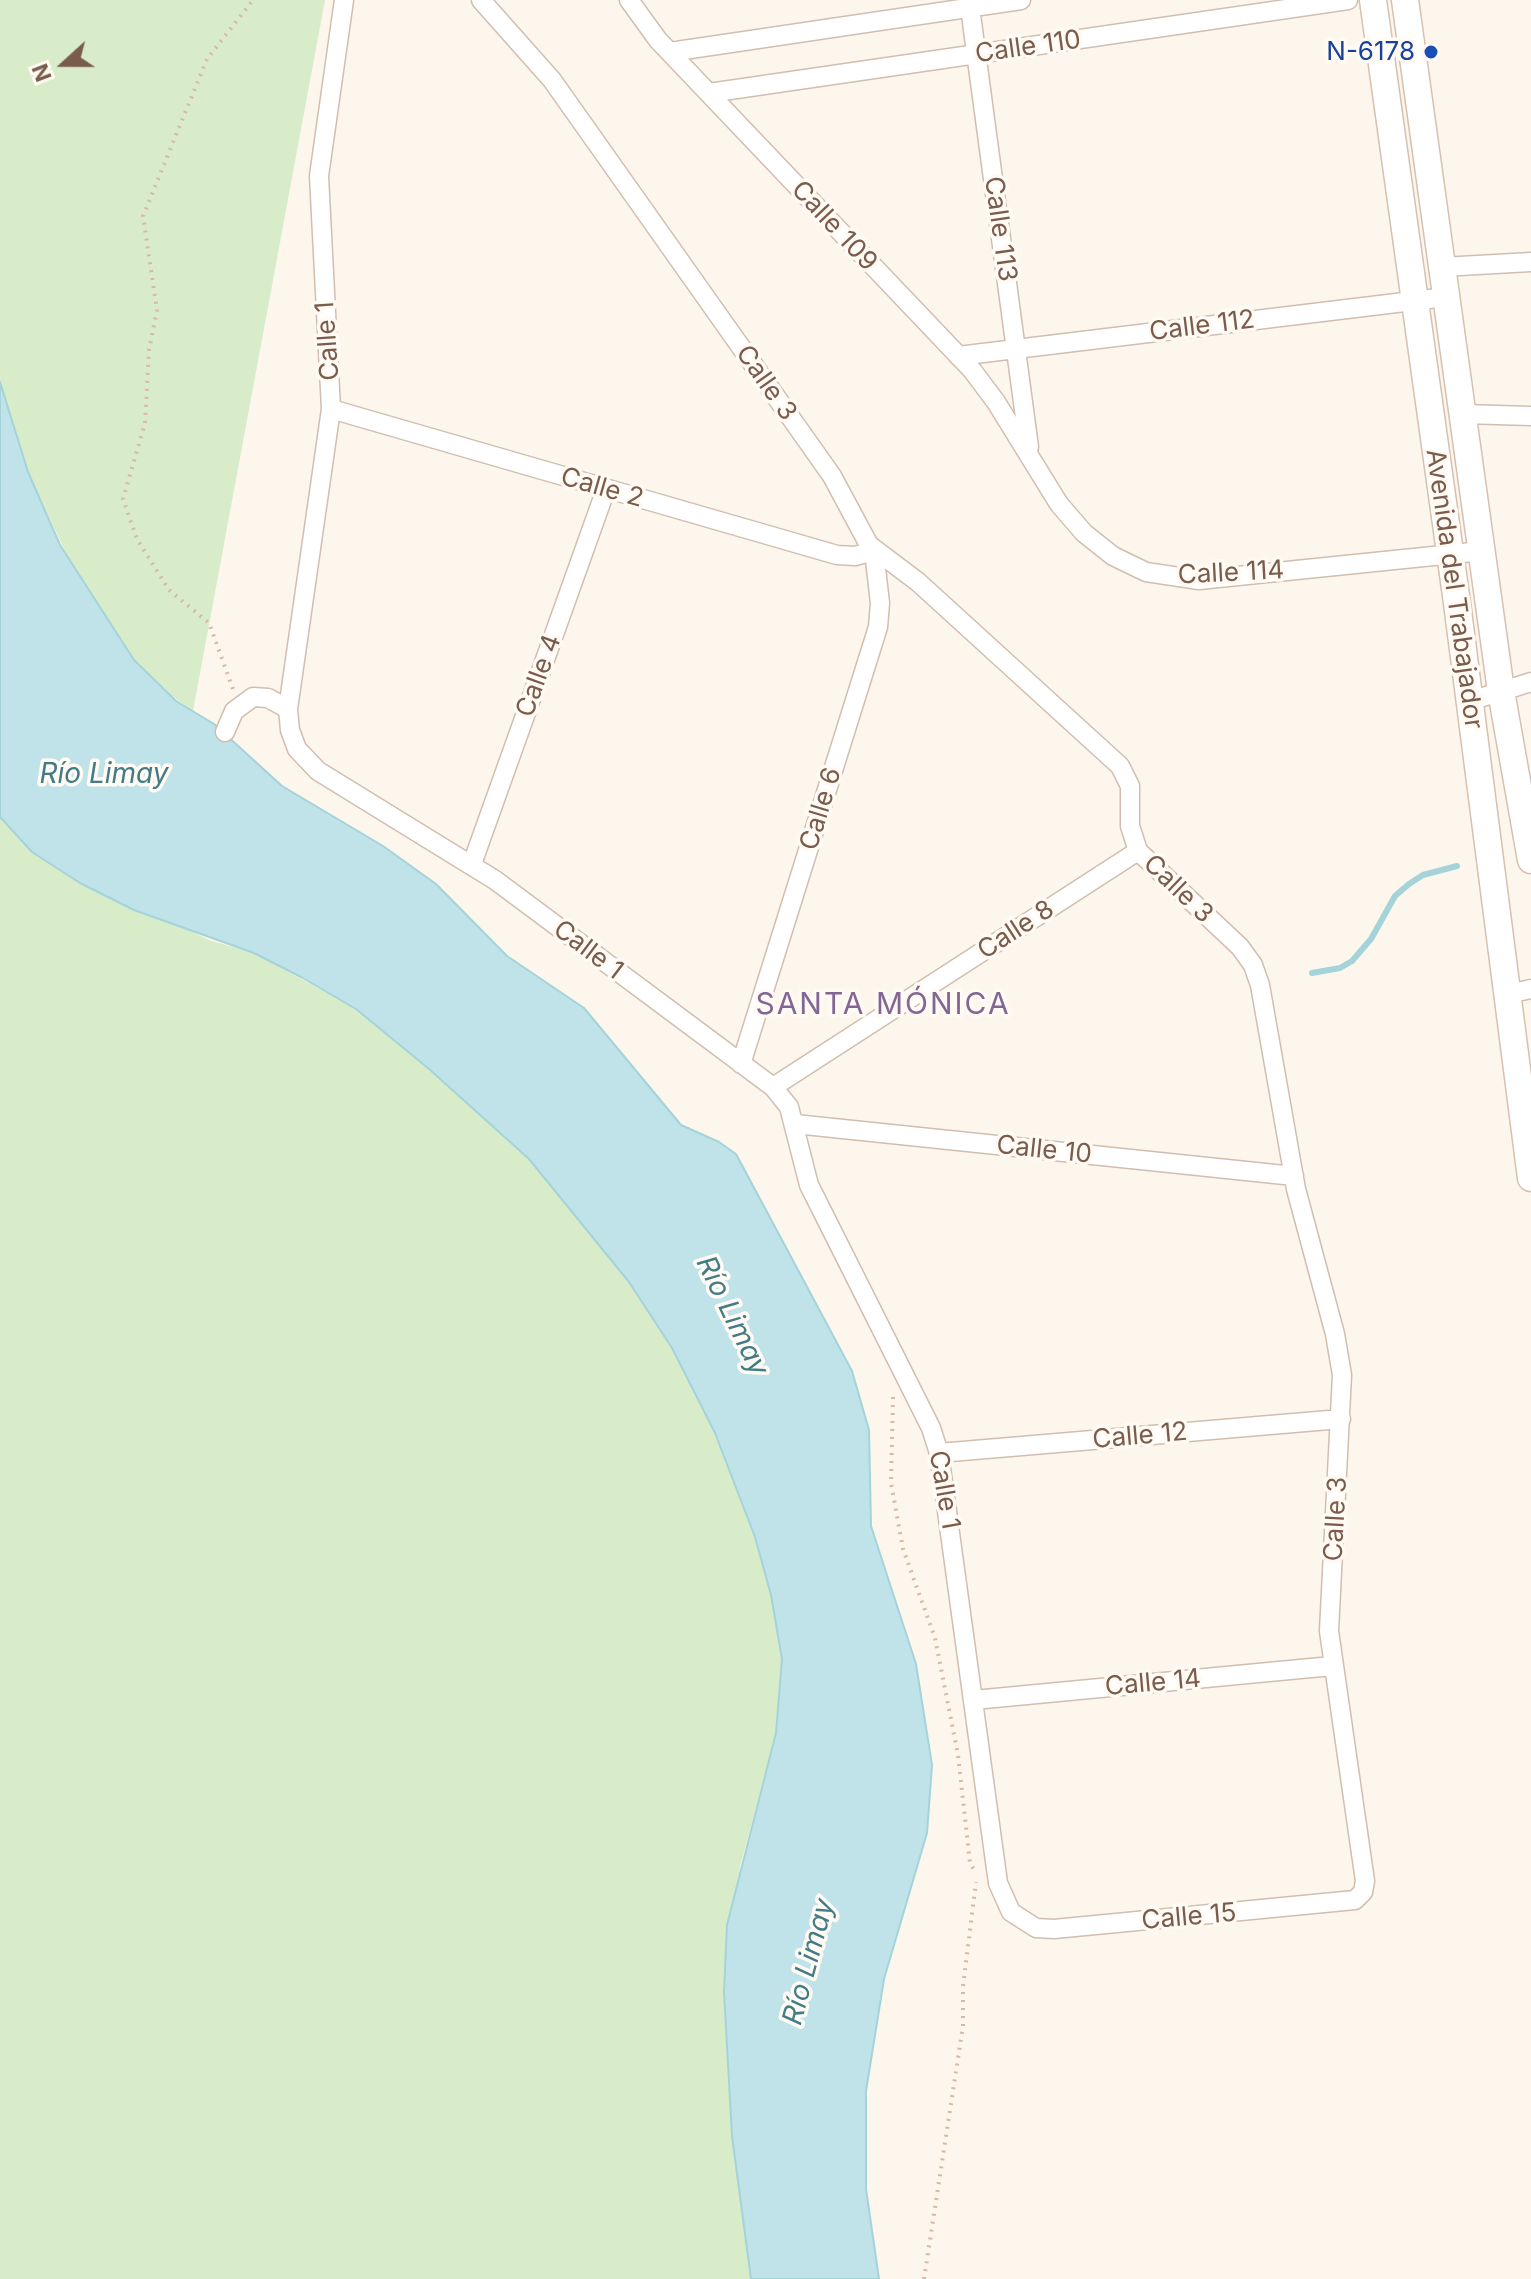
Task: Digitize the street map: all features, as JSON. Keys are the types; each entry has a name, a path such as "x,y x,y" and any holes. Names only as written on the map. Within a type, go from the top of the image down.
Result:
{"street":[{"name":"Calle 1","path":"344,0 319,176 331,409 288,709 293,740 310,765 472,864 773,1087 789,1107 809,1185 931,1428 939,1453 998,1883 1005,1903 1019,1919"},
{"name":"Calle 3","path":"481,0 552,80 832,476 874,551 918,582 1120,766 1130,786 1130,826 1138,851 1240,947 1253,965 1260,985 1294,1176 1339,1347 1343,1388 1330,1613 1332,1666 1365,1881 1359,1897"},
{"name":"Calle 109","path":"629,0 670,52 958,356 990,393 1031,458"},
{"name":"Calle 110","path":"670,52 970,4 1021,0"},
{"name":"Calle 110","path":"709,93 1348,0"},
{"name":"Avenida del Trabajador","path":"1373,0 1470,701 1519,992 1531,1178"},
{"name":"Avenida del Trabajador","path":"1405,0 1501,691 1531,860"},
{"name":"Calle 113","path":"970,4 1031,458"},
{"path":"1442,267 1531,262"},
{"name":"Calle 112","path":"958,356 1446,297"},
{"name":"Calle 2","path":"331,409 837,555 855,556 874,551"},
{"path":"1463,414 1531,416"},
{"name":"Calle 114","path":"1031,458 1059,504 1084,533 1128,565 1164,577 1199,580 1482,551"},
{"name":"Calle 4","path":"472,864 606,489"},
{"name":"Calle 6","path":"741,1064 878,627 879,595 874,551"},
{"path":"1470,701 1531,682"},
{"path":"225,732 239,705 260,696 288,709"},
{"name":"Calle 8","path":"773,1087 1138,851"},
{"name":"Calle 10","path":"795,1124 1294,1176"},
{"name":"Calle 12","path":"939,1453 1341,1419"},
{"name":"Calle 14","path":"974,1700 1332,1666"},
{"name":"Calle 15","path":"1019,1919 1036,1928 1054,1929 1344,1904 1359,1897"}],"path":[{"path":"239,705 209,623 169,590 137,539 123,499 145,423 149,350 157,310 143,216 207,59 253,0"},
{"path":"893,1391 891,1483 903,1549 935,1638 958,1755 976,1886 963,1986 963,2026 924,2279"}],"green space":[{"path":"0,0 325,0 193,711 155,684 134,660 76,575 28,472 0,382"},
{"path":"0,817 32,852 209,940 254,953 356,1009 429,1069 529,1159 629,1282 672,1348 715,1433 755,1537 771,1595 782,1659 776,1733 740,1867 724,1992 732,2136 751,2279 0,2279"}],"water":[{"name":"Río Limay","path":"0,382 28,472 60,545 134,660 176,701 214,724 282,786 383,846 436,884 507,956 584,1008 681,1125 719,1142 736,1154 852,1371 869,1430 871,1526 916,1664 932,1765 927,1833 884,1979 866,2091 866,2189 879,2279 751,2279 732,2136 724,1992 727,1925 776,1733 782,1659 771,1595 755,1537 715,1433 672,1348 629,1282 529,1159 429,1069 356,1009 301,977 254,953 134,910 80,883 32,852 0,817"}],"waterway":[{"path":"1312,973 1340,968 1352,961 1371,939 1395,896 1423,875 1457,866"}],"place":[{"name":"N-6178","path":"1431,52"}],"district":[{"name":"SANTA MÓNICA","path":"883,1005"}]}
